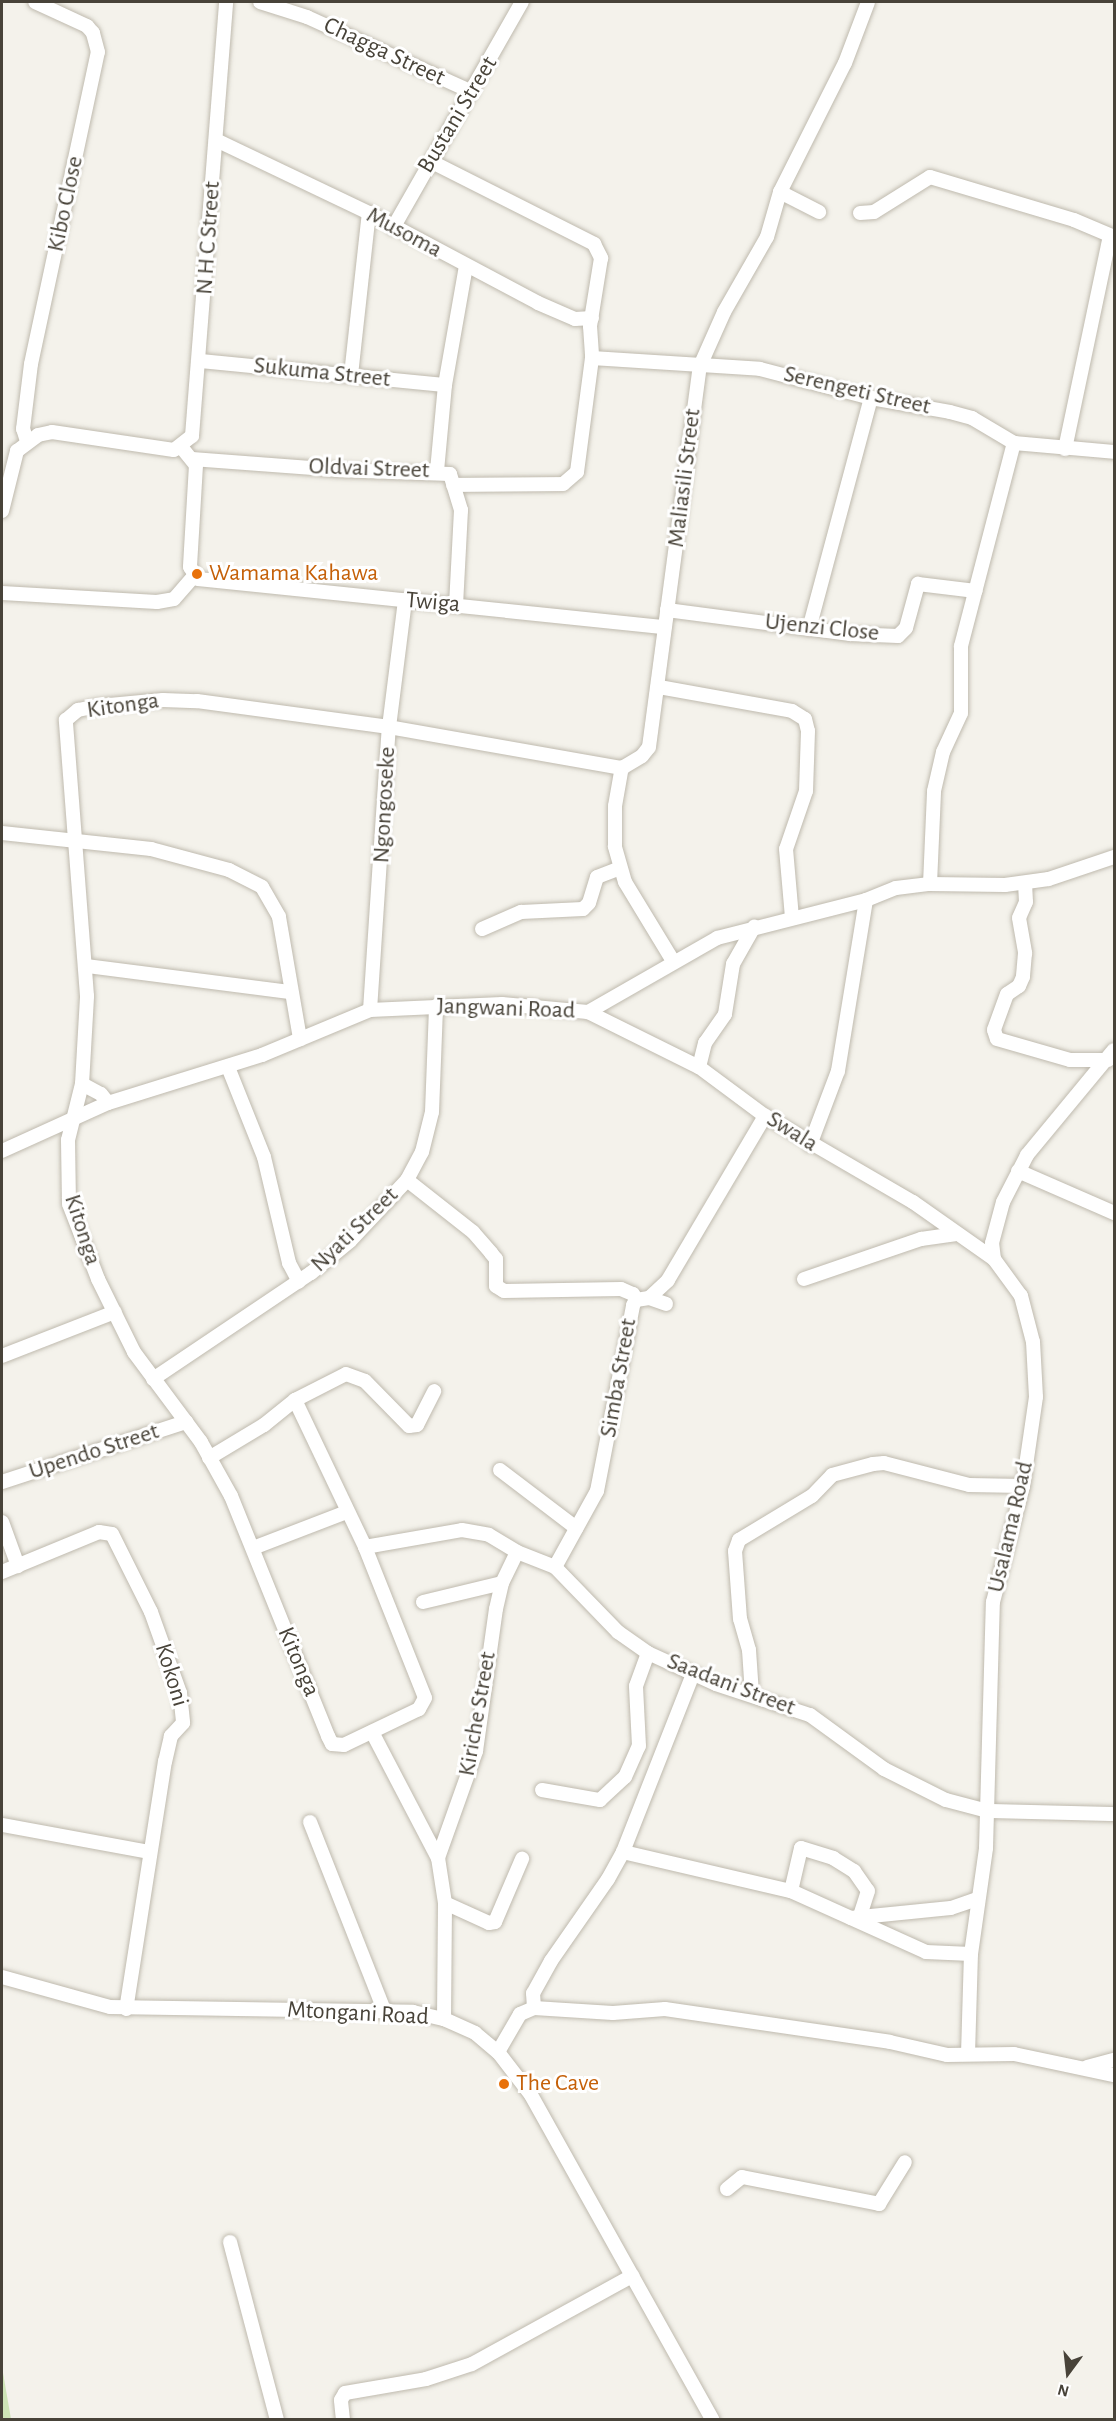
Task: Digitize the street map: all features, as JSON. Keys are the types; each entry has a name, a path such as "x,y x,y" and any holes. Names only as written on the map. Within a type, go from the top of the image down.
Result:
{"street":[{"name":"Kibo Close","path":"27,441 23,429 31,364 98,52 93,33 87,26 35,2"},
{"name":"N H C Street","path":"182,448 195,428 226,2"},
{"name":"Chagga Street","path":"260,2 307,17 472,92"},
{"name":"Bustani Street","path":"393,228 522,2"},
{"name":"Maliasili Street","path":"622,768 642,756 649,747 659,687 667,610 700,366 724,312 766,237 780,192 845,63 868,2"},
{"name":"Musoma","path":"216,140 369,213 466,266 566,315 592,318"},
{"path":"432,162 597,247 601,258 592,318 592,358 580,458 573,478 563,484 453,485"},
{"path":"860,213 874,212 930,177 1074,220 1112,237 1065,449"},
{"path":"780,192 819,212"},
{"path":"351,375 369,213"},
{"path":"437,471 445,385 466,266"},
{"name":"Serengeti Street","path":"592,358 760,369 872,398 972,418 1014,443 1114,452"},
{"name":"Sukuma Street","path":"200,361 445,385"},
{"path":"809,629 872,398"},
{"path":"2,511 11,463 27,441 52,432 159,450 182,448 192,459 198,478 190,567 194,576 174,599 158,602 2,593"},
{"path":"930,884 934,791 943,752 961,713 961,646 1014,443"},
{"name":"Oldvai Street","path":"192,459 337,470 437,471 450,474 461,510 456,605"},
{"name":"Twiga","path":"194,576 226,583 665,627"},
{"name":"Ujenzi Close","path":"667,610 809,629 898,636 906,628 918,584 976,591"},
{"name":"Ngongoseke","path":"370,1010 389,727 405,600"},
{"path":"659,687 792,711 805,719 808,731 806,791 786,849 792,918"},
{"name":"Kitonga","path":"295,1400 365,1547 425,1698 419,1709 344,1745 332,1744 231,1496 186,1422 134,1352 69,1204 67,1159 82,1084 87,966 74,840 66,720 78,710 163,700 197,701 389,727 622,768"},
{"path":"622,768 615,806 620,868 635,902 673,961"},
{"path":"2,832 151,849 229,870 262,887 279,917 290,992 300,1039"},
{"name":"Jangwani Road","path":"2,1151 108,1102 228,1066 370,1010 502,1004 588,1011 717,938 754,927 866,900 896,888 930,884 1025,883 1049,879 1114,857"},
{"path":"482,929 521,912 583,909 589,903 597,877 620,868"},
{"path":"1025,883 1026,902 1018,918 1025,953 1023,977 1019,986 1007,994 994,1030 997,1039 1070,1060 1111,1055"},
{"path":"810,1145 838,1071 866,900"},
{"path":"699,1067 705,1043 725,1014 733,964 754,927"},
{"path":"87,966 290,992"},
{"name":"Nyati Street","path":"153,1379 299,1282 350,1241 407,1180 422,1152 432,1112 436,1006"},
{"name":"Swala","path":"588,1011 699,1067 765,1116 810,1145 913,1202 955,1234 994,1259"},
{"path":"994,1259 997,1221 1027,1155 1111,1055"},
{"path":"228,1066 264,1157 289,1263 299,1282"},
{"path":"82,1084 101,1094 108,1102"},
{"name":"Simba Street","path":"555,1567 597,1491 643,1299 668,1280 692,1246 708,1211 765,1116"},
{"path":"1018,1171 1114,1214"},
{"path":"407,1180 473,1232 496,1259 496,1286 504,1290 621,1289 643,1299 666,1304"},
{"path":"804,1280 921,1239 955,1234"},
{"name":"Usalama Road","path":"968,2054 971,1954 988,1811 993,1602 1023,1486 1036,1397 1033,1342 1021,1296 994,1259"},
{"path":"2,1356 115,1312"},
{"path":"209,1458 264,1425 295,1400 328,1381 353,1374 365,1381 409,1426 417,1425 434,1391"},
{"name":"Upendo Street","path":"2,1482 186,1422"},
{"path":"752,1694 740,1609 735,1551 739,1540 812,1496 832,1475 873,1464 884,1463 969,1485 1023,1486"},
{"path":"500,1470 576,1528"},
{"path":"253,1548 347,1512"},
{"path":"2,1522 18,1566"},
{"name":"Saadani Street","path":"365,1547 462,1530 489,1535 517,1552 555,1567 618,1632 648,1653 693,1674 810,1715 884,1769 922,1788 964,1806 988,1811 1114,1814"},
{"name":"Kokoni","path":"2,1572 99,1532 105,1531 117,1538 151,1612 184,1709 183,1723 171,1736 168,1746 126,2009"},
{"name":"Kiriche Street","path":"444,2019 445,1903 438,1858 476,1751 502,1583 517,1552"},
{"path":"423,1602 502,1583"},
{"path":"542,1790 600,1800 625,1777 639,1746 636,1686 648,1653"},
{"path":"534,2008 533,1993 551,1961 608,1879 623,1852 693,1674"},
{"path":"372,1732 438,1858"},
{"path":"310,1822 384,2010"},
{"path":"2,1825 150,1852"},
{"path":"792,1891 801,1848 845,1863 868,1891 859,1919"},
{"path":"623,1852 792,1891 926,1952 971,1954"},
{"path":"445,1903 489,1923 495,1922 522,1860"},
{"path":"843,1916 859,1919 951,1908 977,1899"},
{"name":"Mtongani Road","path":"2,1977 126,2009 384,2010 444,2019 486,2041 498,2052 531,2095 713,2420"},
{"path":"498,2052 520,2014 534,2008 613,2013 665,2008 879,2040 947,2055 1014,2054 1114,2075"},
{"path":"1084,2067 1114,2060"},
{"path":"727,2189 742,2176 879,2204 904,2162"},
{"path":"230,2242 277,2420"},
{"path":"343,2420 341,2400 345,2393 426,2379 472,2364 632,2276"}],"green space":[{"path":"2,2367 11,2419 2,2419"}],"place":[{"name":"Wamama Kahawa","path":"197,574"},
{"name":"The Cave","path":"504,2084"}]}
